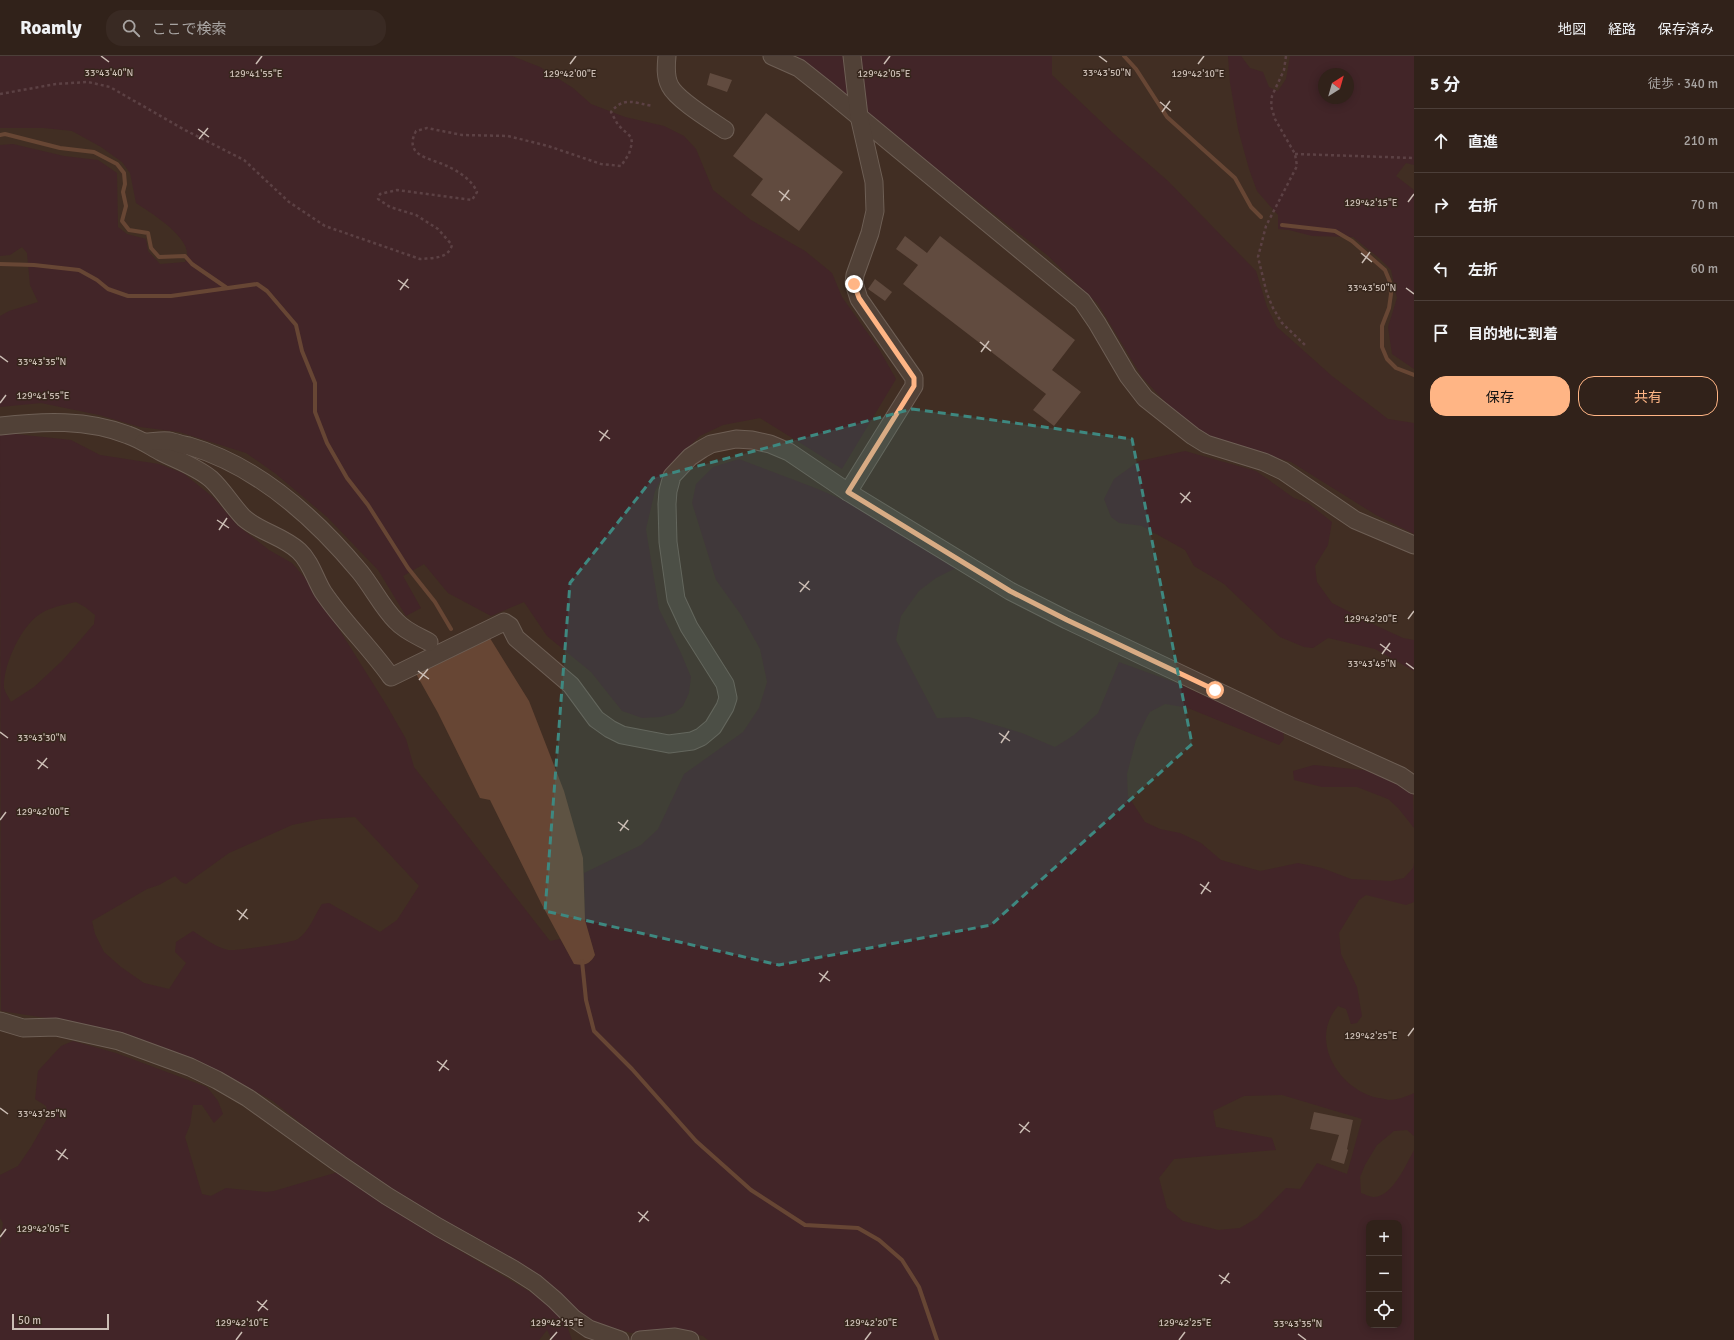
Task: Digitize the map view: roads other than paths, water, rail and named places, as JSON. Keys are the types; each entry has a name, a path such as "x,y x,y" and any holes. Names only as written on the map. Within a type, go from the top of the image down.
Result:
{"street":[{"path":"667,56 666,71 670,87 686,103 725,130"},
{"path":"772,56 799,68 1082,301 1097,323 1128,376 1145,398 1170,419 1206,444 1264,462 1283,471 1355,520 1414,545"},
{"path":"848,492 914,386 914,378 859,298 854,284 855,275 870,233 875,211 874,182 859,116 852,56"},
{"path":"0,426 48,422 76,423 128,435 196,470 210,479 222,490 233,507 246,520 283,540 299,551 314,573 323,591 391,677 504,622 510,626 516,638 571,685 596,719 605,726 622,735 669,744 701,737 713,727 725,708 728,698 725,684 689,627 676,599 668,542 667,504 668,491 672,476 690,457 711,444 736,439 752,440 770,444 789,452 848,492 1010,591 1073,623 1282,722 1401,776 1414,785"},
{"path":"144,442 168,441 202,450 230,462 261,481 292,504 337,545 362,574 396,621 407,630 429,642"},
{"path":"0,1021 23,1028 56,1027 119,1041 190,1067 216,1080 248,1098 387,1196 535,1283 555,1300 572,1318 589,1329 620,1340"},
{"path":"640,1340 675,1337 690,1340"}],"waterway":[{"path":"1124,56 1136,69 1167,117 1235,178 1251,207 1261,217"},
{"path":"0,135 5,134 60,148 94,152 117,164 124,173 125,184 123,192 126,206 122,221 129,230 148,233 151,248 159,257 185,256 192,264 227,288"},
{"path":"1282,225 1335,231 1352,241 1385,270 1390,282 1391,294 1389,308 1382,326 1382,347 1387,359 1396,368 1414,375"},
{"path":"0,264 34,265 79,270 97,280 108,289 128,296 171,296 257,284 267,291 296,325 302,351 315,383 315,412 327,443 347,478 368,505 408,568 435,602 451,629"},
{"path":"582,961 586,1000 594,1031 632,1069 696,1141 751,1190 805,1225 858,1228 879,1240 902,1260 919,1287 937,1340"}]}
